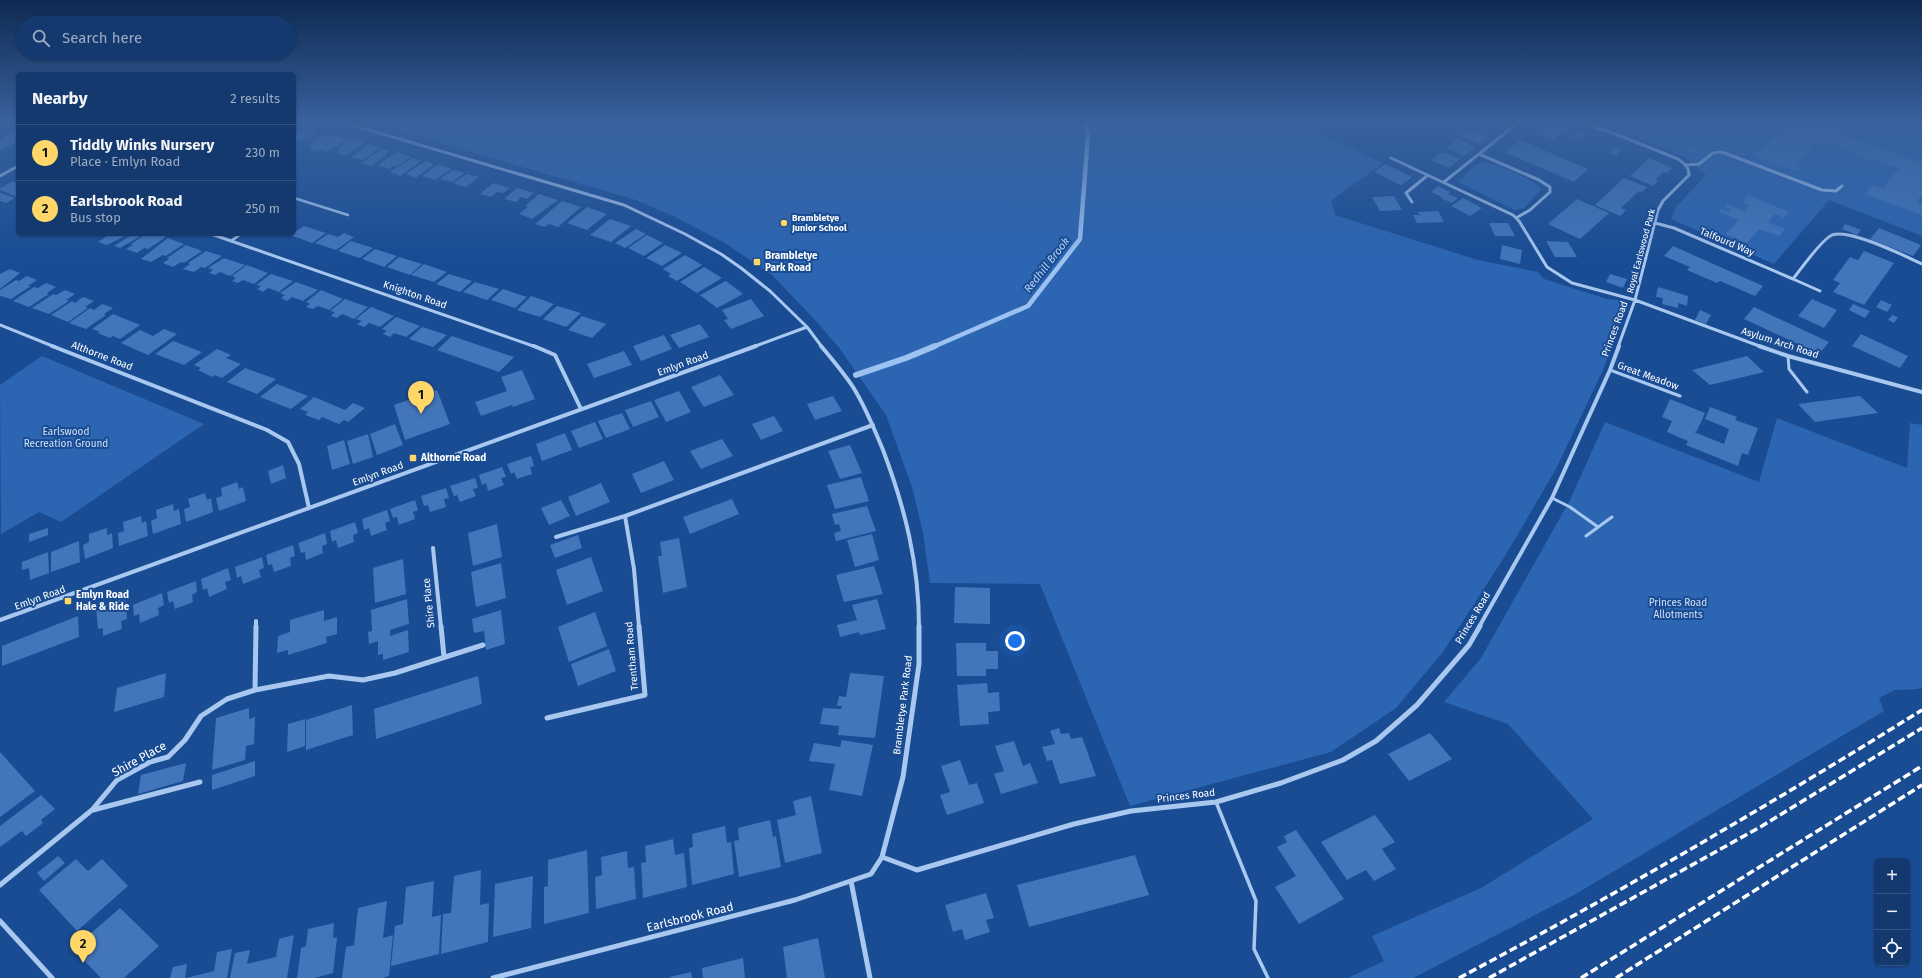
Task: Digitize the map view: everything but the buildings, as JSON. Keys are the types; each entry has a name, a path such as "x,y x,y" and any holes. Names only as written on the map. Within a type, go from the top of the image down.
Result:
{"street":[{"path":"0,176 16,168"},
{"name":"Brambletye Park Road","path":"497,168 624,205 657,219 720,254 770,291 807,327 853,387 873,424 898,489 911,539 919,604 919,664 904,777 882,857"},
{"name":"Princes Road","path":"882,857 917,870 1074,824 1124,813 1216,802 1280,783 1343,760 1376,741 1417,705 1468,645 1552,498 1610,370 1636,300 1576,284 1552,272 1544,264 1516,218 1509,212 1412,168"},
{"path":"1444,182 1462,168"},
{"path":"1510,168 1539,180 1550,187 1550,192 1541,201 1525,214 1516,218"},
{"name":"Royal Earlswood Park","path":"1636,300 1654,222 1663,201 1689,175 1688,168"},
{"path":"1763,168 1822,190 1836,191 1842,186"},
{"path":"1412,202 1406,193 1428,175"},
{"name":"Talfourd Way","path":"1654,222 1674,228 1820,291"},
{"path":"1793,279 1828,237 1837,234 1854,236 1922,264"},
{"name":"Knighton Road","path":"217,236 521,340 555,355 581,409"},
{"name":"Asylum Arch Road","path":"1636,300 1788,356 1922,392"},
{"name":"Althorne Road","path":"0,325 267,430 288,442 299,464 310,508"},
{"name":"Emlyn Road","path":"0,620 807,327"},
{"path":"556,537 625,516 727,480 873,424"},
{"name":"Trentham Road","path":"547,718 645,695 634,569 625,516"},
{"name":"Shire Place","path":"433,548 444,657"},
{"path":"255,690 256,621"},
{"name":"Shire Place","path":"0,885 92,810 116,780 150,762 168,757 185,740 201,716 227,699 255,690 329,676 363,680 395,673 483,645"},
{"name":"Shire Place","path":"92,810 200,782"},
{"name":"Earlsbrook Road","path":"493,978 795,900 871,874 882,857"},
{"path":"851,881 870,978"},
{"path":"0,921 52,978"}],"lane":[{"path":"296,199 348,215"},
{"path":"231,241 238,236"},
{"path":"1788,356 1789,369 1807,392"},
{"name":"Great Meadow","path":"1610,370 1680,396"},
{"path":"1552,498 1570,507 1598,527"},
{"path":"1586,536 1612,517"},
{"path":"1216,802 1256,901 1254,949 1268,978"}],"green space":[{"path":"525,168 1377,168 1331,201 1335,215 1478,260 1538,272 1544,279 1607,299 1627,301 1625,312 1603,370 1556,469 1505,556 1443,652 1396,708 1331,752 1130,806 1040,584 930,583 923,533 912,487 886,415 840,349 816,321 772,275 725,243 673,216 636,200"},
{"path":"1473,168 1503,168 1525,177 1538,186 1541,190 1524,208 1515,210 1458,182"},
{"path":"1697,168 1922,168 1922,236 1829,200 1774,264 1671,219 1676,207 1706,175"},
{"name":"Earlswood Recreation Ground","path":"42,356 204,424 61,522 39,512 1,534 0,385"},
{"name":"Princes Road Allotments","path":"1777,418 1907,468 1910,423 1922,425 1922,687 1918,689 1895,690 1879,698 1884,711 1574,895 1413,978 1348,978 1384,961 1372,936 1481,888 1593,819 1508,724 1444,702 1481,658 1570,500 1605,422 1759,482"}],"waterway":[{"name":"Redhill Brook","path":"933,347 1028,306 1080,239 1086,168"},
{"name":"Redhill Brook","path":"856,375 906,358 935,346"}],"railway":[{"path":"1459,978 1577,914 1693,848 1922,710"},
{"path":"1489,978 1762,826 1922,728"},
{"path":"1581,978 1922,766"},
{"path":"1616,978 1922,785"}],"place":[{"name":"Brambletye Junior School","path":"784,223"},
{"name":"Brambletye Park Road","path":"757,262"},
{"name":"Tiddly Winks Nursery","path":"421,414"},
{"name":"Althorne Road","path":"413,458"},
{"name":"Emlyn Road Hale & Ride","path":"68,601"},
{"name":"Earlsbrook Road","path":"83,963"}]}
